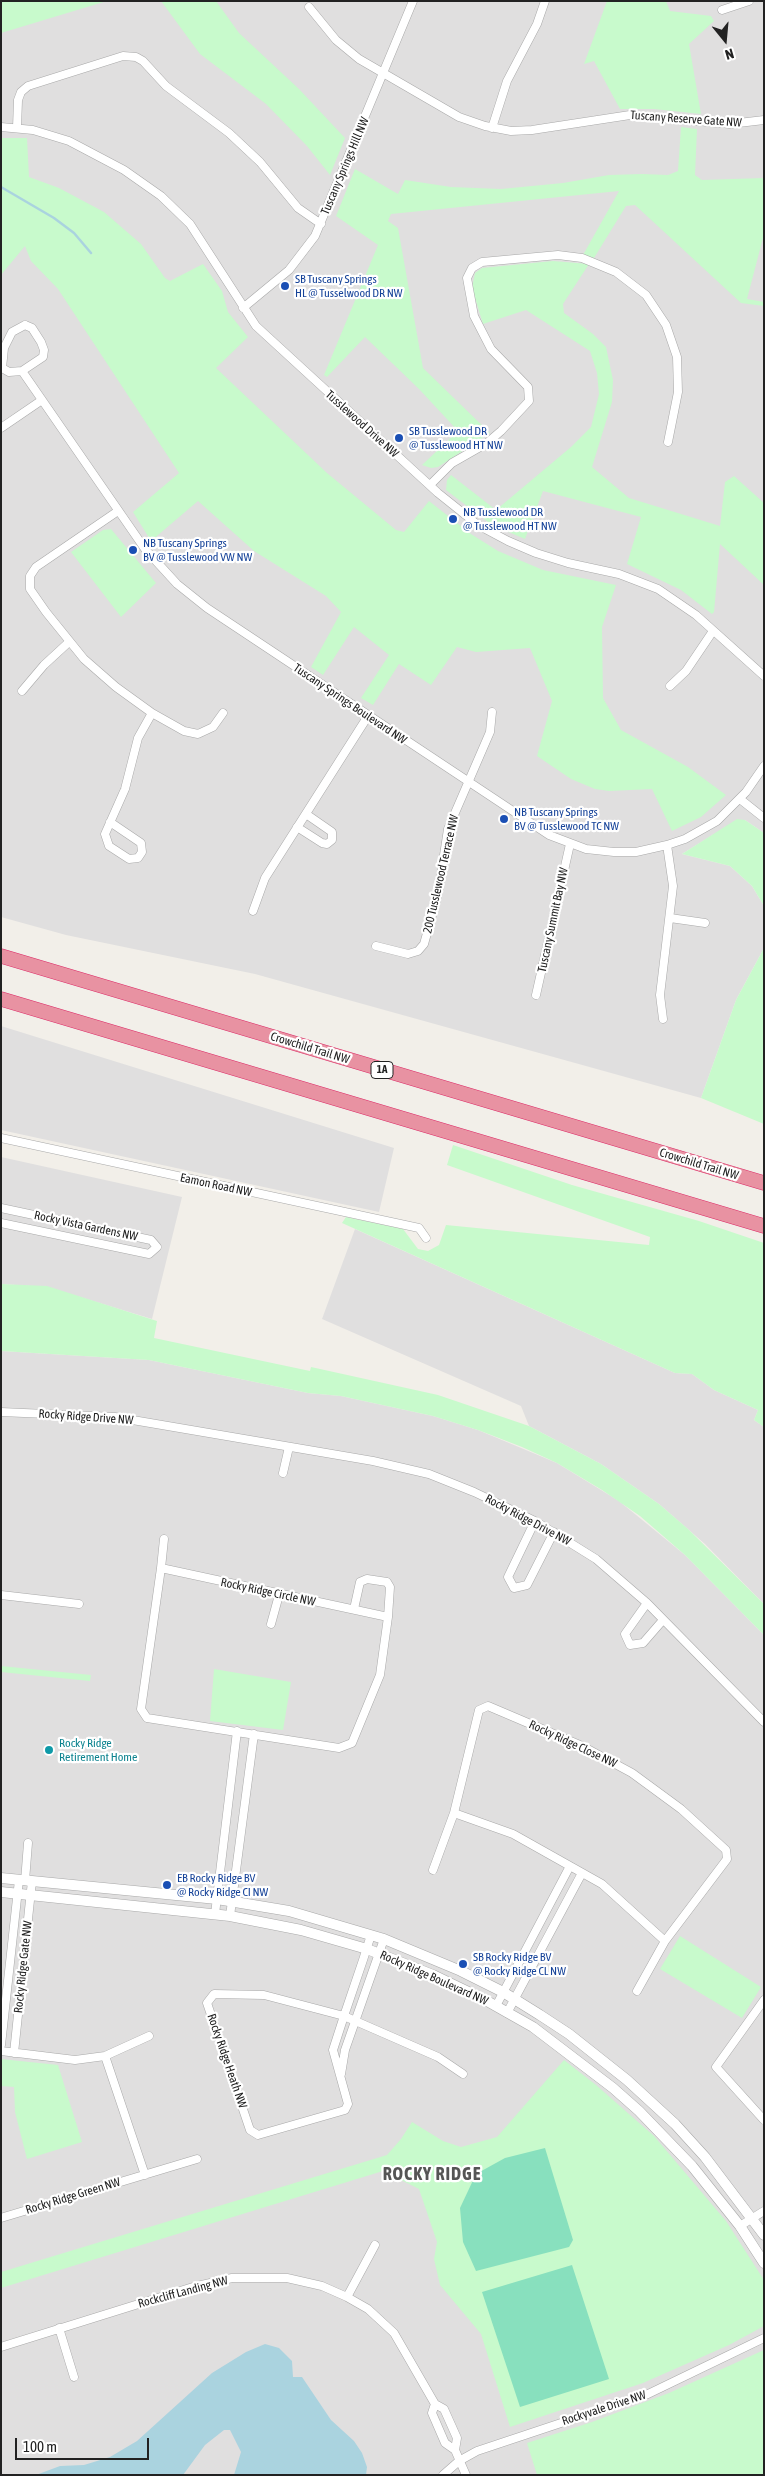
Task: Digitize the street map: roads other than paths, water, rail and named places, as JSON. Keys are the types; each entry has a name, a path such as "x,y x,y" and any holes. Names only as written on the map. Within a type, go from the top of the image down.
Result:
{"highway":[{"name":"Crowchild Trail NW","path":"1,956 764,1183"},
{"path":"1,999 764,1226"}],"street":[{"name":"Tuscany Springs Hill NW","path":"243,308 289,270 301,257 321,224 413,1"},
{"path":"492,128 507,81 537,24 545,1"},
{"path":"722,10 749,1"},
{"name":"Tuscany Reserve Gate NW","path":"309,7 342,46 383,73 459,117 492,128 532,130 630,115 730,124 764,120"},
{"path":"17,128 18,100 21,92 28,86 123,56 136,57 143,61 166,86 229,133 264,167 298,208 321,224"},
{"name":"Tusslewood Drive NW","path":"1,127 51,134 87,149 124,170 161,196 190,224 256,326 459,511 492,534 550,558 640,580 682,604 764,676"},
{"path":"430,485 452,463 487,442 501,431 529,400 528,386 491,349 474,316 467,278 472,268 482,262 558,255 582,258 616,272 646,295 666,325 677,357 678,392 668,442"},
{"path":"25,325 32,328 44,350 43,356 22,371 14,373 5,370 2,362 8,337 14,330 25,325"},
{"name":"Tuscany Springs Boulevard NW","path":"22,371 118,511 158,565 191,596 533,826 570,844 614,852 636,852 667,846 703,830 740,800 764,766"},
{"path":"1,428 42,400"},
{"path":"118,511 36,567 30,576 30,589 69,642 99,673 152,713 184,731 198,734 213,727 223,713"},
{"path":"670,686 686,671 713,631"},
{"path":"22,691 44,665 69,642"},
{"name":"200 Tusslewood Terrace NW","path":"376,946 408,954 418,951 424,944 438,894 448,829 490,732 492,712"},
{"path":"110,822 140,843 143,849 138,858 129,859 109,846 105,834 110,822 127,784 138,738 152,713"},
{"path":"253,911 262,882 368,716"},
{"path":"740,800 764,818"},
{"path":"297,827 322,843 328,844 332,840 332,832 306,814"},
{"name":"Tuscany Summit Bay NW","path":"536,995 570,844"},
{"path":"663,1019 660,995 673,880 667,846"},
{"path":"670,918 705,923"},
{"name":"Eamon Road NW","path":"1,1138 419,1228 426,1238"},
{"name":"Rocky Vista Gardens NW","path":"1,1208 151,1240 156,1247 149,1254 1,1223"},
{"name":"Rocky Ridge Drive NW","path":"1,1412 115,1417 373,1461 429,1474 474,1492 535,1521 596,1559 647,1603 764,1722"},
{"path":"283,1473 289,1447"},
{"path":"535,1521 508,1577 514,1588 527,1585 554,1532"},
{"path":"164,1539 141,1709 147,1718 339,1748 352,1743 380,1675 388,1617 390,1587 387,1582 367,1579 360,1582 354,1610"},
{"name":"Rocky Ridge Circle NW","path":"161,1568 388,1617"},
{"path":"272,1624 279,1594"},
{"path":"1,1595 79,1604"},
{"path":"647,1603 625,1634 630,1645 643,1644 663,1620"},
{"name":"Rocky Ridge Close NW","path":"433,1870 454,1812 479,1710 488,1706 582,1746 632,1773 681,1808 726,1850 726,1859 665,1941 637,1991"},
{"path":"215,1914 237,1732"},
{"path":"230,1916 254,1734"},
{"path":"454,1812 514,1834 602,1884 665,1941"},
{"path":"26,1881 28,1843"},
{"path":"496,2006 570,1866"},
{"path":"507,2013 582,1873"},
{"name":"Rocky Ridge Boulevard NW","path":"1,1878 232,1901 304,1915 384,1939 460,1971 515,1999 589,2049 652,2102 705,2157 763,2232"},
{"name":"Rocky Ridge Gate NW","path":"1,2045 18,1894 26,1881"},
{"name":"Rocky Ridge Gate NW","path":"14,2052 30,1895 26,1881"},
{"name":"Rocky Ridge Boulevard NW","path":"1,1892 230,1916 301,1930 366,1948 433,1975 496,2006 533,2028 579,2060 639,2111 692,2166 740,2226 764,2263"},
{"name":"Rocky Ridge Heath NW","path":"355,2021 344,2016 264,1995 214,1994 207,2003 250,2130 258,2135 346,2110 348,2104 333,2050 344,2016 366,1948 371,1935"},
{"name":"Rocky Ridge Heath NW","path":"340,2079 355,2021 384,1939"},
{"path":"764,2000 716,2067 764,2120"},
{"path":"355,2021 438,2057 463,2074"},
{"path":"1,2051 75,2060 105,2056 149,2036"},
{"path":"105,2056 144,2175"},
{"name":"Rocky Ridge Green NW","path":"1,2218 197,2159"},
{"path":"740,2226 764,2211"},
{"path":"748,2238 763,2232"},
{"path":"347,2297 375,2245"},
{"name":"Rockcliff Landing NW","path":"1,2347 59,2328 232,2278 287,2278 322,2286 368,2309 394,2333 435,2404 444,2409 457,2438 455,2450 466,2475"},
{"path":"59,2328 74,2377"},
{"name":"Rockyvale Drive NW","path":"443,2475 459,2461 476,2451 648,2394 764,2338"},
{"name":"Rockcliff Landing NW","path":"435,2404 432,2413 438,2428 445,2443 455,2450"}],"water":[{"path":"265,2344 279,2348 292,2361 293,2377 302,2377 331,2420 354,2441 362,2453 367,2467 366,2475 234,2475 241,2452 230,2430 224,2430 205,2445 183,2475 36,2475 60,2466 84,2465 110,2457 137,2441 212,2373 246,2352"}],"waterway":[{"path":"1,187 54,218 74,233 91,253"}],"place":[{"name":"SB Tuscany Springs HL @ Tusselwood DR NW","path":"285,286"},
{"name":"SB Tusslewood DR @ Tusslewood HT NW","path":"399,438"},
{"name":"NB Tusslewood DR @ Tusslewood HT NW","path":"453,519"},
{"name":"NB Tuscany Springs BV @ Tusslewood VW NW","path":"133,550"},
{"name":"NB Tuscany Springs BV @ Tusslewood TC NW","path":"504,819"},
{"name":"Rocky Ridge Retirement Home","path":"49,1750"},
{"name":"EB Rocky Ridge BV @ Rocky Ridge CI NW","path":"167,1885"},
{"name":"SB Rocky Ridge BV @ Rocky Ridge CL NW","path":"463,1964"}],"district":[{"name":"ROCKY RIDGE","path":"432,2174"}]}
